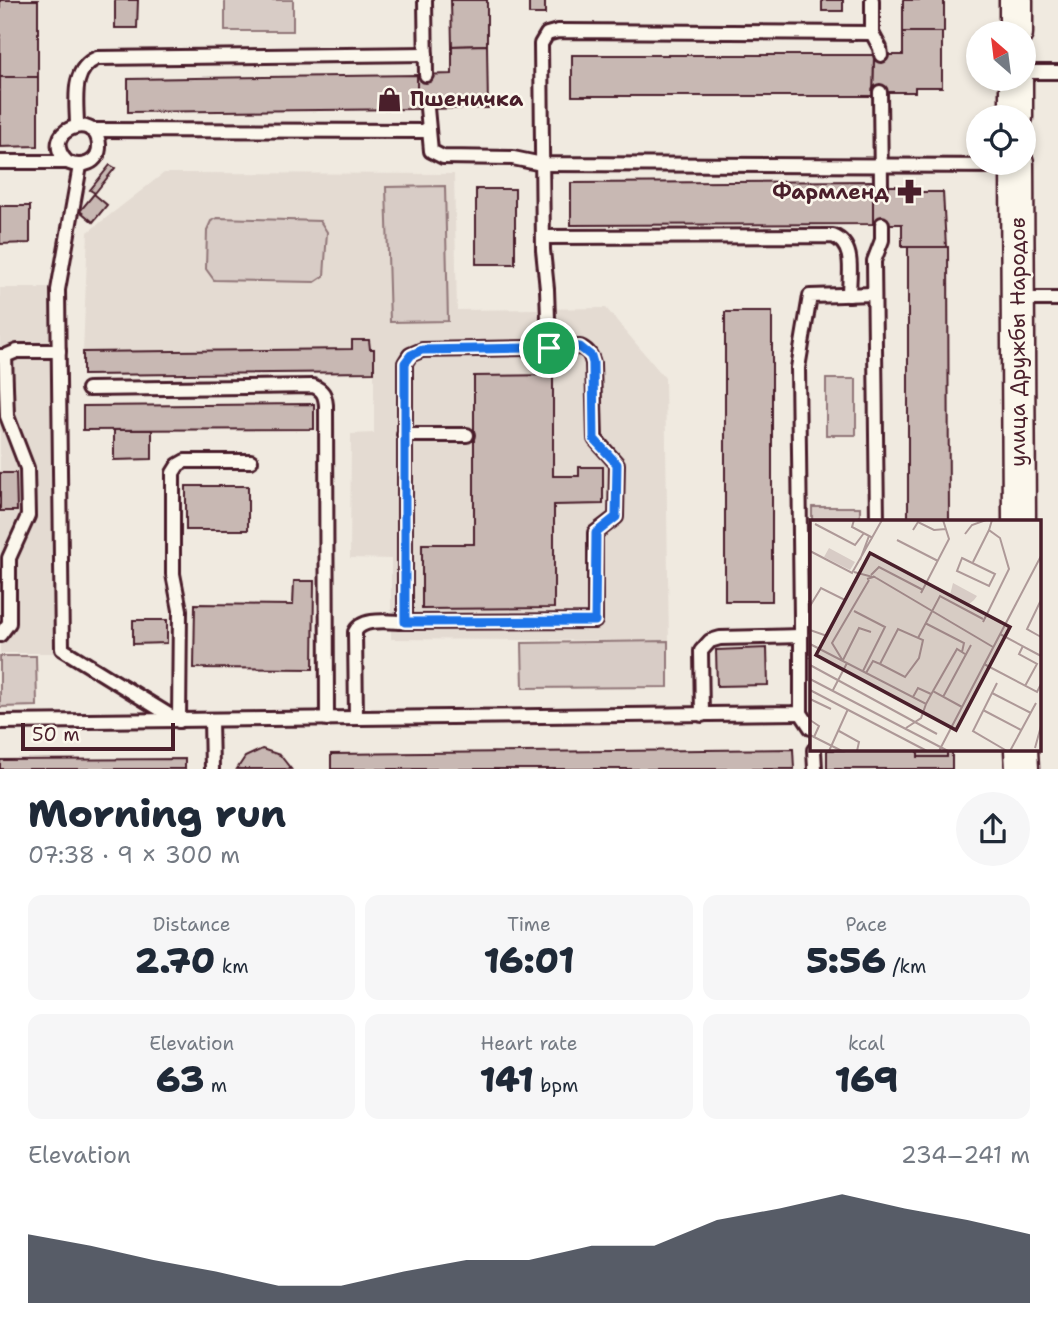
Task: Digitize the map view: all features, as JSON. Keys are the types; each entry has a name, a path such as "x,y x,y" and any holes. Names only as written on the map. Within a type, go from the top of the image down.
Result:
{"street":[{"path":"1016,0 1016,21"},
{"name":"улица Дружбы Народов","path":"1017,175 1019,520"}],"lane":[{"path":"425,0 426,75"},
{"path":"872,0 872,33 881,55"},
{"path":"549,348 543,237 541,44 547,34 558,31 872,33"},
{"path":"77,126 80,71 87,62 97,58 426,54"},
{"path":"1036,72 1058,72"},
{"path":"880,92 881,186"},
{"path":"427,108 428,145 430,151 436,155 513,158 542,164 966,165"},
{"path":"67,162 59,150 59,141 67,130 77,126 91,130 427,131"},
{"path":"91,130 98,139 98,153"},
{"path":"0,162 67,162 80,166 89,163 120,130"},
{"path":"80,166 59,279 62,649 179,720"},
{"path":"877,520 874,261 882,240 882,224"},
{"path":"543,237 833,236 846,244 849,252 849,295"},
{"path":"810,727 800,713 801,636 806,619 799,368 810,296 874,294"},
{"path":"1018,299 1058,299"},
{"path":"356,718 355,632 363,623 595,621 596,533 616,517 617,464 594,439 591,356 580,347 422,350 411,355 405,363 405,622"},
{"path":"0,635 9,623 9,558 28,516 27,468 7,416 2,356 17,351 59,351"},
{"path":"88,389 313,386 320,389 326,405 327,719"},
{"path":"404,435 467,435"},
{"path":"179,720 180,610 173,574 173,473 178,465 185,461 251,461"},
{"path":"702,715 701,651 705,645 720,638 801,636"},
{"path":"0,722 800,713"},
{"path":"211,720 212,769"}],"shaded area":[{"path":"225,0 293,0 293,31 225,31"},
{"path":"164,173 454,174 457,310 606,308 665,378 669,641 391,639 391,559 350,558 351,434 374,433 374,350 370,349 369,340 352,340 352,349 83,352 88,232"},
{"path":"445,186 448,321 390,322 386,187"},
{"path":"217,218 320,221 327,232 324,276 315,282 214,280 206,269 207,230 211,221"},
{"path":"0,288 50,288 55,653 0,653"},
{"path":"826,379 856,379 856,435 826,435"},
{"path":"812,507 860,507 860,520 812,520"},
{"path":"668,641 668,687 523,688 522,643"},
{"path":"0,656 36,656 37,706 0,707"}],"building":[{"path":"0,0 38,0 38,77 0,77"},
{"path":"115,0 138,0 137,28 115,28"},
{"path":"451,0 487,0 487,45 452,46"},
{"path":"529,0 545,0 545,14 529,14"},
{"path":"822,0 843,0 843,11 822,11"},
{"path":"903,0 944,0 944,32 903,32"},
{"path":"903,32 942,32 942,87 915,87 915,92 873,92 874,55 903,55"},
{"path":"487,45 488,108 417,109 417,75 452,74 452,46"},
{"path":"572,55 874,55 873,96 572,96"},
{"path":"417,75 417,109 128,112 128,79"},
{"path":"0,77 38,77 38,146 0,147"},
{"path":"110,165 115,168 95,193 90,190"},
{"path":"873,181 873,224 571,225 571,183"},
{"path":"873,186 914,186 914,192 943,192 946,247 902,247 902,224 873,224"},
{"path":"476,189 515,189 515,264 476,264"},
{"path":"94,194 107,205 93,222 80,211"},
{"path":"0,206 30,206 30,243 0,244"},
{"path":"908,247 948,247 949,520 908,520"},
{"path":"725,312 772,312 772,601 725,601"},
{"path":"352,340 369,340 370,349 374,349 374,372 83,375 83,352 352,349"},
{"path":"553,375 553,476 579,476 579,467 603,467 603,504 554,505 554,608 422,609 422,544 474,544 474,376"},
{"path":"314,404 314,429 83,430 83,406"},
{"path":"114,430 152,430 152,459 114,460"},
{"path":"0,473 16,473 17,511 0,511"},
{"path":"186,486 248,486 248,530 186,530"},
{"path":"294,581 314,581 313,669 194,668 195,604 293,605"},
{"path":"133,620 167,620 167,643 133,644"},
{"path":"767,648 768,685 717,686 716,650"},
{"path":"262,749 280,755 291,769 237,769 245,757"},
{"path":"793,749 794,769 331,769 331,754"},
{"path":"827,752 918,752 918,757 947,757 947,752 952,752 952,769 827,769"},
{"path":"918,752 947,752 947,757 918,757"},
{"path":"185,759 185,769 0,769 0,760"}],"place":[{"name":"Пшеничка","path":"390,99"},
{"name":"Фармленд","path":"909,192"}],"route":[{"path":"580,347 586,349 591,356 594,439 617,464 616,517 596,533 595,621 405,622 405,363 411,355 422,350 549,348 580,347"}]}
